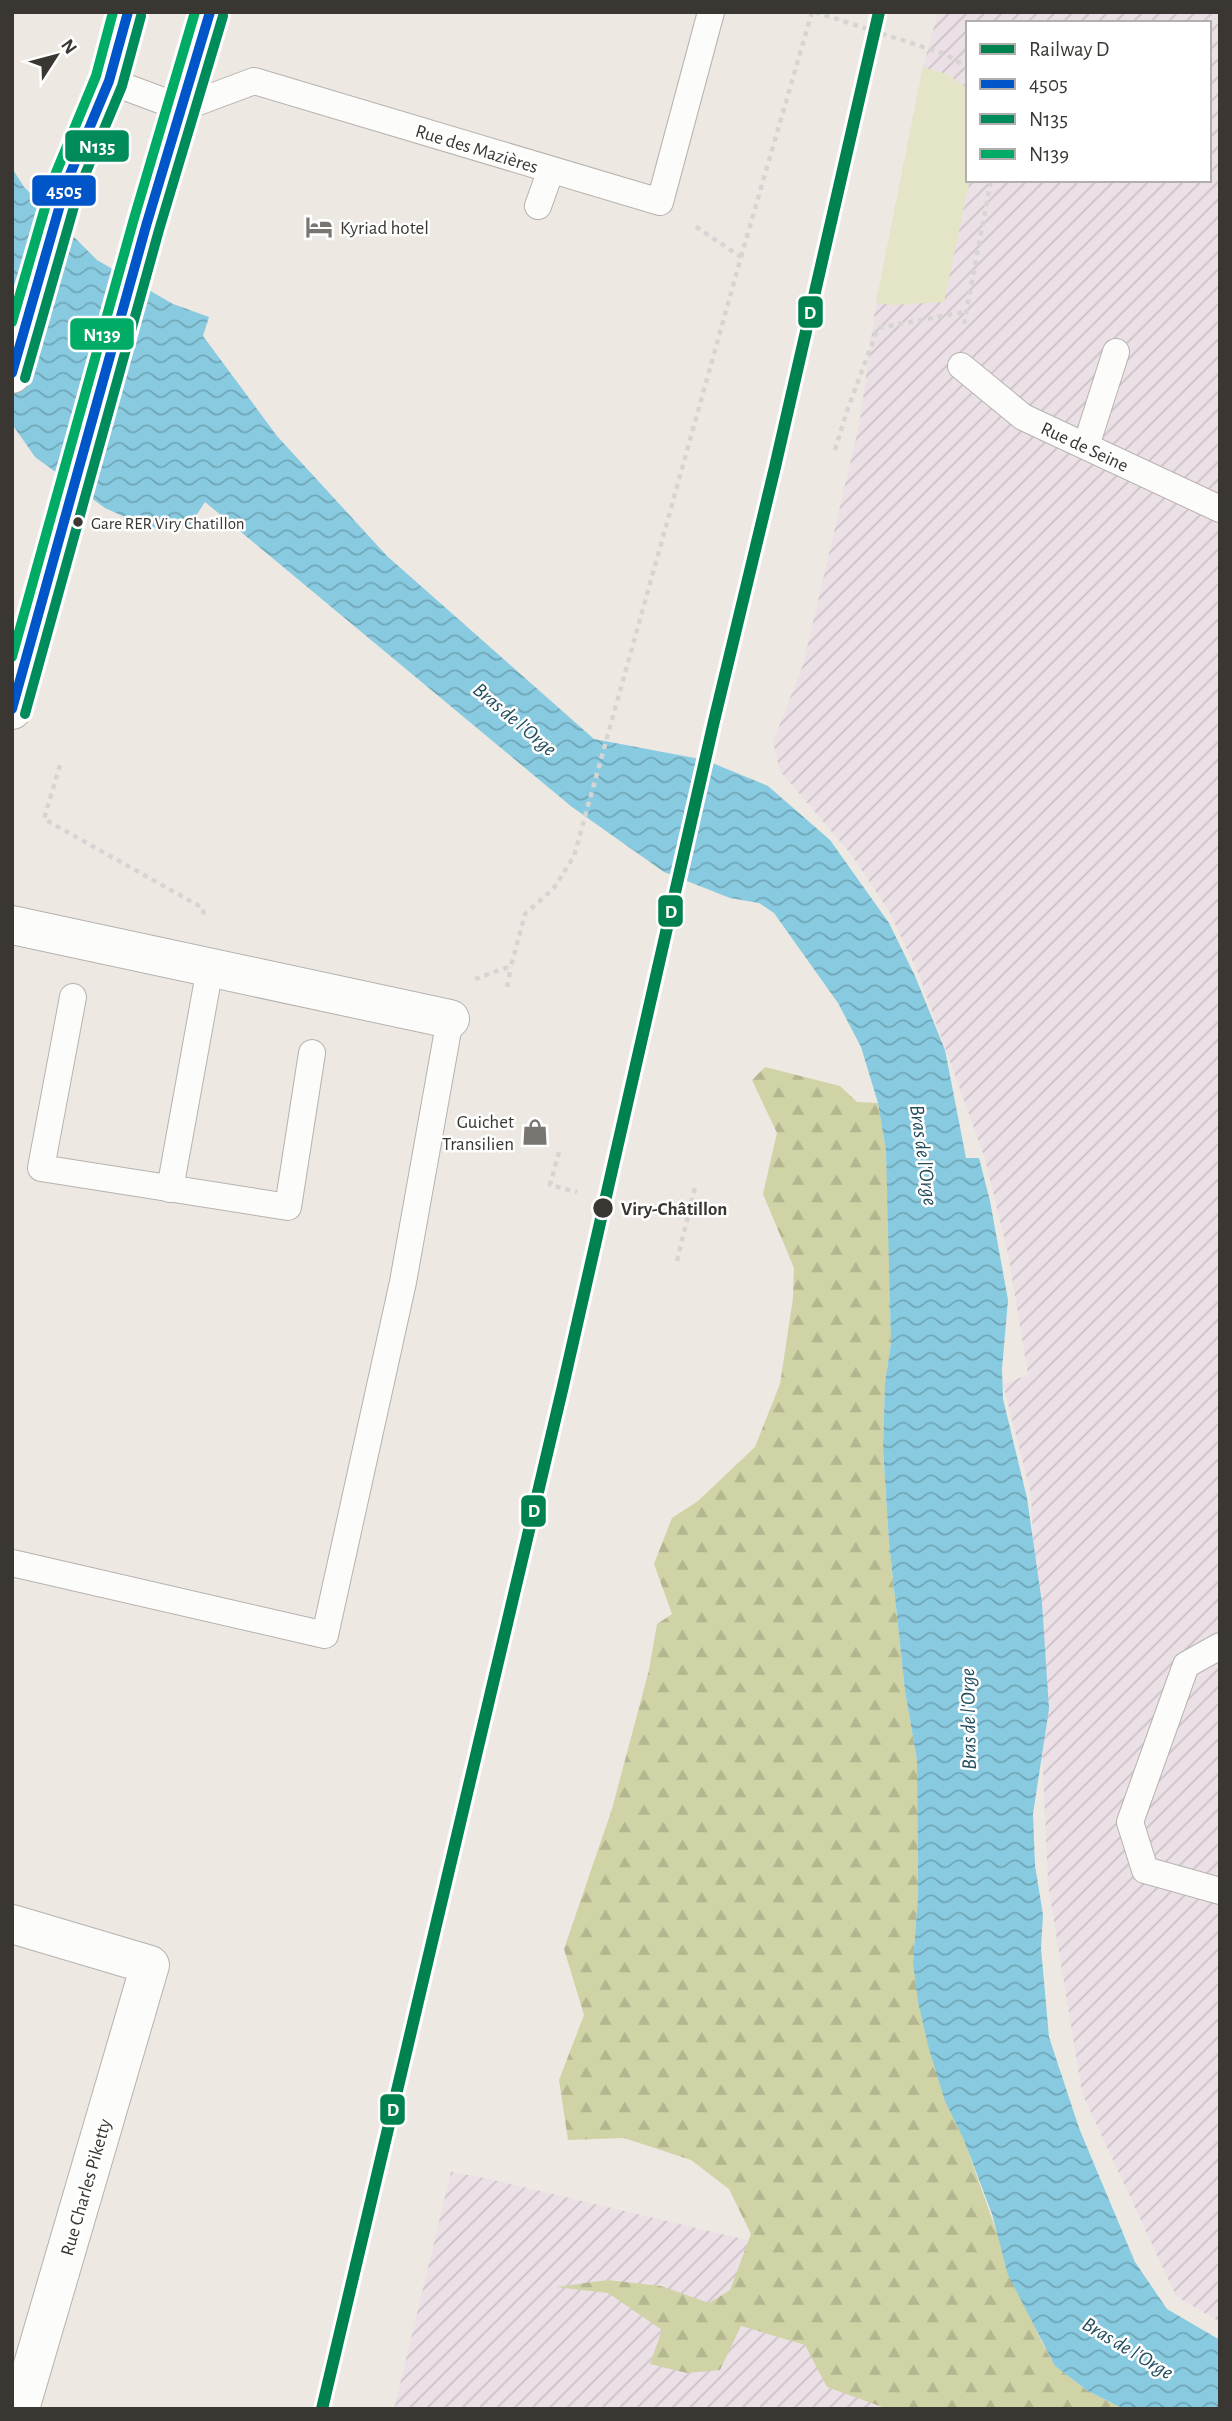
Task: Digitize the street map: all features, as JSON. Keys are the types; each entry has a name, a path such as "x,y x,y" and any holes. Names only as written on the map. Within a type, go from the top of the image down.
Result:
{"main road":[{"path":"12,373 66,184 109,81 128,12"},
{"path":"12,710 146,226 210,12"},
{"path":"12,925 450,1019"},
{"name":"Rue Charles Piketty","path":"12,1924 150,1965 20,2409"}],"lane":[{"path":"660,202 711,12"},
{"path":"109,81 182,108"},
{"name":"Rue des Mazières","path":"182,108 254,81 660,202"},
{"path":"538,205 551,170"},
{"path":"1086,446 1116,352"},
{"name":"Rue de Seine","path":"961,366 1023,417 1220,509"},
{"path":"170,1189 210,968"},
{"path":"73,997 41,1168 288,1208 312,1053"},
{"path":"12,1563 325,1635 403,1282 450,1019"},
{"path":"1220,1646 1186,1665 1130,1822 1144,1870 1220,1891"}],"path":[{"path":"508,987 525,914 554,888 574,856 622,677 813,12 945,54 966,67"},
{"path":"961,366 965,313 991,182"},
{"path":"660,202 741,257"},
{"path":"835,450 878,328 965,313"},
{"path":"615,674 622,677"},
{"path":"60,765 44,819 203,908"},
{"path":"450,1019 476,978 512,966"},
{"path":"559,1152 550,1185 577,1192"},
{"path":"677,1261 696,1183"},
{"path":"667,1212 687,1217"}],"shaded area":[{"path":"938,12 1220,12 1220,2322 1176,2296 1082,2093 1048,1884 1031,1494 1003,1384 1028,1375 1008,1253 985,1159 919,975 889,911 850,853 780,771 773,742 803,665 860,421 876,303 923,67"},
{"path":"451,2172 1076,2318 1220,2403 1220,2409 394,2409"}],"green space":[{"path":"923,67 947,74 966,88 966,182 970,182 944,302 893,305 876,303"},
{"path":"765,1067 840,1086 857,1102 878,1103 886,1151 891,1343 885,1383 883,1448 889,1542 905,1691 917,1760 918,1896 913,1962 970,2157 1001,2244 1040,2339 1055,2366 1088,2391 1124,2409 888,2409 827,2387 805,2345 741,2326 720,2370 687,2373 650,2364 662,2330 608,2293 556,2287 608,2280 661,2286 709,2303 730,2290 751,2234 729,2189 691,2160 624,2138 568,2140 559,2080 584,2015 564,1949 612,1809 649,1670 657,1624 672,1614 654,1564 672,1518 698,1501 755,1447 780,1384 793,1298 794,1268 763,1194 777,1133 752,1080"}],"water":[{"name":"Bras de l'Orge","path":"12,168 24,187 97,260 173,304 209,317 203,336 277,436 387,556 594,739 705,760 768,786 830,840 889,923 915,976 945,1050 966,1158 979,1158 990,1201 1008,1300 1002,1369 1003,1399 1027,1498 1042,1603 1049,1709 1033,1814 1035,1865 1043,1915 1041,1948 1049,2037 1079,2128 1135,2262 1167,2309 1220,2340 1220,2409 1124,2409 1088,2391 1055,2366 1008,2275 992,2214 964,2140 945,2101 929,2049 918,2002 913,1962 918,1896 917,1760 905,1691 889,1542 883,1448 885,1383 891,1343 886,1151 878,1103 861,1047 838,1003 774,913 759,903 730,898 664,872 572,807 205,502 190,525 149,528 105,508 35,457 12,424"}],"rail line":[{"name":"D","path":"322,2409 563,1386 879,12"}],"transit line":[{"name":"N139","path":"12,322 53,180 96,76 113,12"},
{"name":"4505","path":"12,373 66,184 109,81 128,12"},
{"name":"N139","path":"12,657 133,222 195,12"},
{"name":"4505","path":"12,709 146,226 210,12"},
{"name":"N135","path":"25,378 79,189 122,86 141,16"},
{"name":"N135","path":"25,714 159,230 223,16"}],"place":[{"name":"Kyriad hotel","path":"319,227"},
{"name":"Gare RER Viry Chatillon","path":"78,522"},
{"name":"Guichet Transilien","path":"535,1132"},
{"name":"Viry-Châtillon","path":"603,1208"}]}
